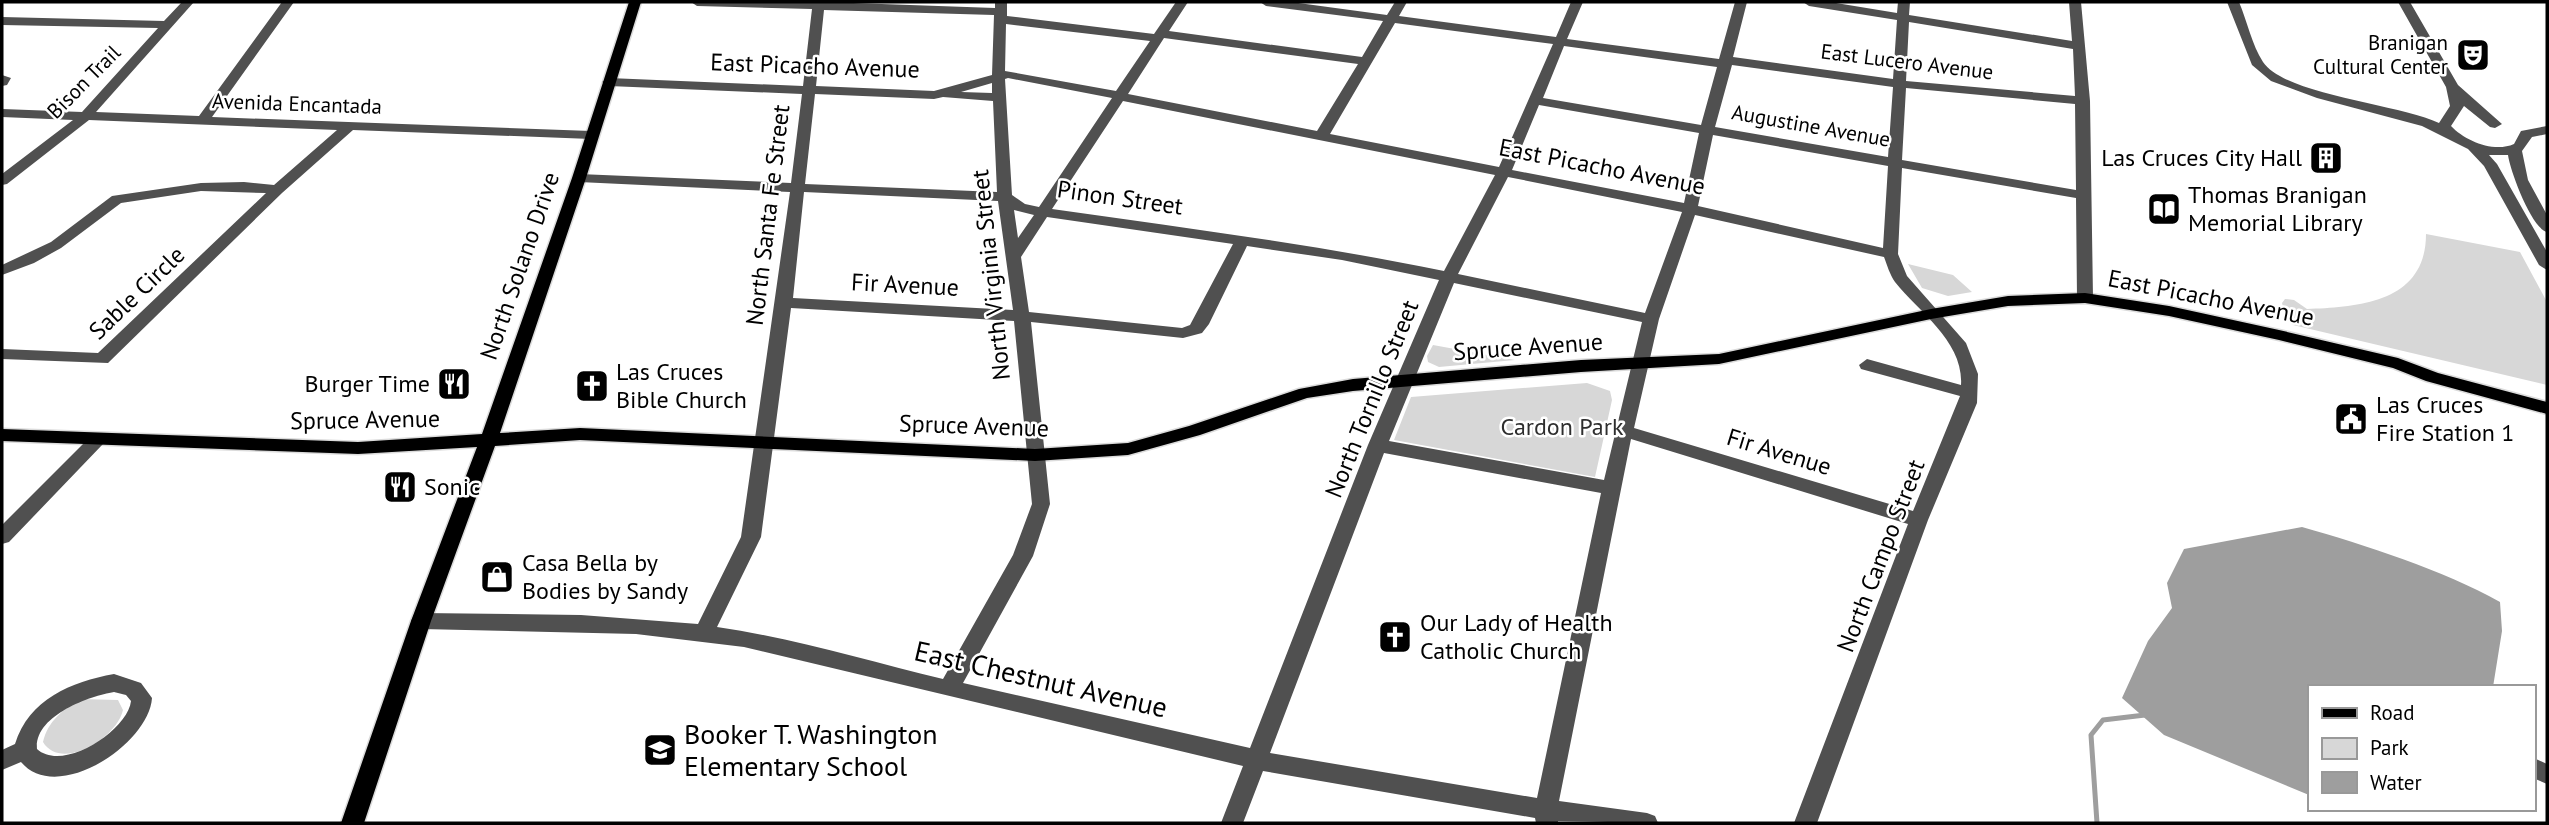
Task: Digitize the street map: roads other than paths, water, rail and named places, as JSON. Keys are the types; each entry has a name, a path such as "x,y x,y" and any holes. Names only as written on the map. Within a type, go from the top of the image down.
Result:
{"main road":[{"name":"North Solano Drive","path":"352,823 579,178 635,2"},
{"name":"East Picacho Avenue","path":"1931,314 2008,301 2085,298 2169,311 2398,364 2432,377 2547,408"},
{"name":"Spruce Avenue","path":"2,436 358,448 580,435 1035,456 1128,449 1194,431 1305,393 1353,385 1719,359 1931,314"},
{"path":"2398,364 2427,366 2547,397"}],"street":[{"name":"Bison Trail","path":"2,181 85,117 188,2"},
{"path":"202,121 288,2"},
{"path":"697,2 1001,7 1159,36 1367,61"},
{"path":"1014,256 1182,2"},
{"name":"East Lucero Avenue","path":"1266,2 1900,84 2083,101"},
{"path":"1322,135 1401,2"},
{"name":"North Tornillo Street","path":"1233,823 1403,381 1449,276 1504,172 1577,2"},
{"path":"1546,816 1611,488 1640,363 1651,319 1690,209 1707,130 1741,2"},
{"path":"1808,2 2080,46"},
{"path":"1903,2 1890,254 1900,278 1931,314"},
{"path":"2075,2 2083,101 2081,195 2085,298"},
{"path":"2233,2 2263,70 2300,88 2420,119 2449,123 2467,117 2499,125 2547,128"},
{"path":"2404,2 2453,87 2471,106 2516,136 2515,164 2547,228"},
{"name":"North Santa Fe Street","path":"704,632 751,537 784,303 819,3"},
{"name":"North Virginia Street","path":"949,688 1023,556 1041,504 1022,316 1005,197 998,76 1001,7"},
{"path":"2,20 167,25"},
{"name":"East Picacho Avenue","path":"609,82 934,95 1008,74 1690,209 1890,254"},
{"path":"2449,123 2457,106 2453,87"},
{"path":"934,95 999,97"},
{"name":"Augustine Avenue","path":"1533,100 2081,195"},
{"name":"Avenida Encantada","path":"2,113 591,135"},
{"path":"2449,123 2490,164 2547,265"},
{"name":"Sable Circle","path":"2,355 102,359 277,190 348,127"},
{"path":"2473,146 2497,151 2517,147 2526,134 2547,128"},
{"name":"Pinon Street","path":"579,178 1005,197 1020,207 1041,212 1243,239 1449,276 1651,319"},
{"path":"2,270 29,260 56,245 117,199 201,187 244,186 277,190"},
{"name":"Fir Avenue","path":"784,303 1022,316 1174,334 1190,332 1201,324 1243,239"},
{"name":"North Campo Street","path":"1806,823 1919,520 1968,403 1970,374 1958,343 1931,314"},
{"path":"1867,365 1969,393"},
{"name":"Fir Avenue","path":"1624,430 1919,520"},
{"path":"2,537 97,440"},
{"path":"1377,445 1611,488"},
{"name":"East Chestnut Avenue","path":"421,621 549,622 704,632 808,651 847,665 1255,760 1546,816 1647,823"},
{"path":"114,683 129,685 138,692 142,703 139,715 130,729 100,753 80,762 60,766 42,765 30,760 26,749 29,734 38,720 53,706 76,693 114,683"},
{"path":"2,761 26,749"}],"water":[{"path":"2302,527 2403,559 2454,579 2500,602 2502,631 2493,685 2308,685 2308,795 2164,735 2122,698 2148,641 2172,608 2167,583 2184,549"}],"waterway":[{"path":"2097,823 2091,735 2103,720 2145,715"}],"place":[{"name":"Branigan Cultural Center","path":"2473,55"},
{"name":"Las Cruces City Hall","path":"2326,158"},
{"name":"Thomas Branigan Memorial Library","path":"2164,209"},
{"name":"Burger Time","path":"454,384"},
{"name":"Las Cruces Bible Church","path":"592,386"},
{"name":"Las Cruces Fire Station 1","path":"2351,419"},
{"name":"Sonic","path":"400,487"},
{"name":"Casa Bella by Bodies by Sandy","path":"497,577"},
{"name":"Our Lady of Health Catholic Church","path":"1395,637"},
{"name":"Booker T. Washington Elementary School","path":"660,750"}],"park label":[{"name":"Cardon Park","path":"1562,427"}]}
